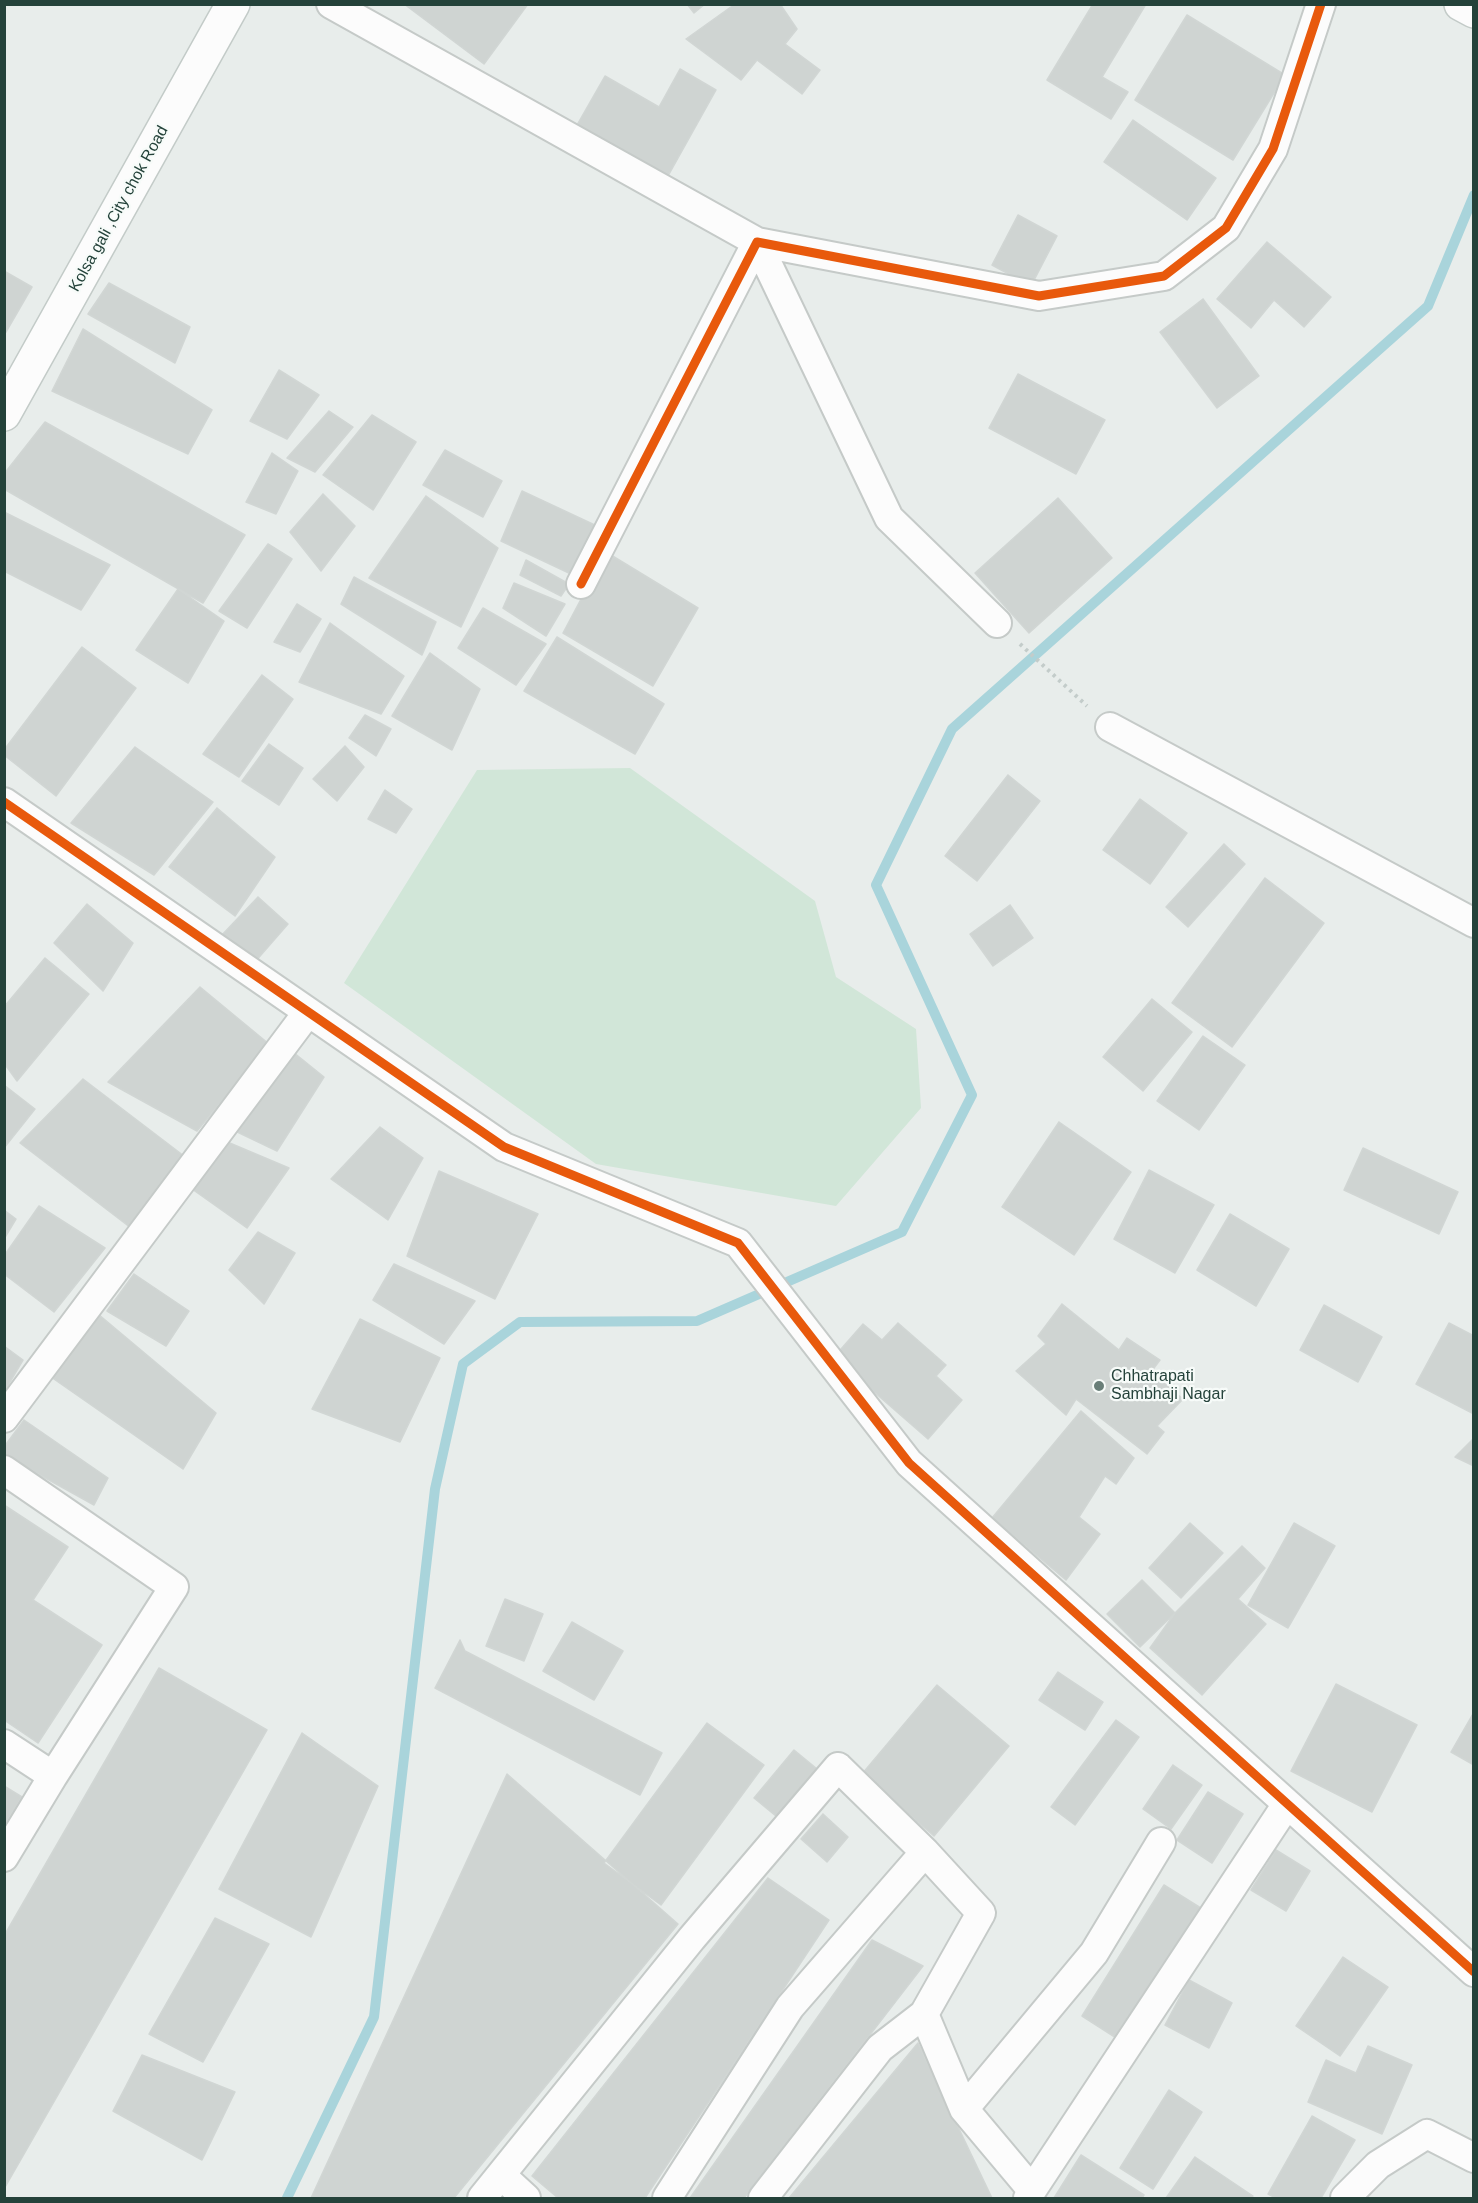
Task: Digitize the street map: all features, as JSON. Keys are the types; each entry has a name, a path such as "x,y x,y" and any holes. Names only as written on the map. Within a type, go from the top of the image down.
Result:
{"street":[{"name":"Kolsa gali ,City chok Road","path":"4,414 233,4"},
{"path":"332,4 757,242 1039,296 1164,276 1227,228 1273,149 1321,4"},
{"path":"1461,4 1473,10"},
{"path":"581,584 757,242"},
{"path":"757,242 889,518 998,623"},
{"path":"1110,727 1473,923"},
{"path":"4,802 504,1147 738,1243 909,1464 1473,1972"},
{"path":"4,1418 308,1012"},
{"path":"4,1470 174,1587 4,1857"},
{"path":"4,1744 53,1776"},
{"path":"482,2199 692,1938 838,1767 925,1852 981,1913 924,2014 880,2048 763,2199"},
{"path":"924,2014 964,2109 1030,2194 1287,1804"},
{"path":"964,2109 1095,1953 1161,1842"},
{"path":"667,2199 790,2007 925,1852"},
{"path":"1345,2199 1378,2165 1427,2134 1473,2158"},
{"path":"501,2175 526,2199"}],"path":[{"path":"998,623 1110,727"}],"green space":[{"path":"630,768 815,901 836,977 916,1029 921,1108 836,1206 596,1164 344,983 477,770"}],"building":[{"path":"404,4 528,4 484,64"},
{"path":"687,4 705,4 694,13"},
{"path":"735,4 780,4 797,29 785,44 820,70 802,94 757,60 741,80 686,39"},
{"path":"1093,4 1146,4 1102,77 1128,92 1111,119 1047,80"},
{"path":"1187,15 1285,75 1233,160 1135,100"},
{"path":"680,69 716,90 668,176 577,125 605,76 659,107"},
{"path":"1133,120 1216,178 1187,220 1104,162"},
{"path":"1018,215 1057,236 1031,286 992,265"},
{"path":"1267,242 1331,297 1304,327 1274,300 1251,328 1217,299"},
{"path":"4,271 32,287 6,332 4,331"},
{"path":"109,283 190,327 175,363 88,314"},
{"path":"1203,299 1259,376 1217,408 1160,332"},
{"path":"83,329 212,410 188,454 52,391"},
{"path":"279,370 319,395 287,439 250,421"},
{"path":"1018,374 1105,420 1076,474 989,428"},
{"path":"329,411 353,427 315,472 287,458"},
{"path":"372,415 416,442 373,510 323,475"},
{"path":"45,422 245,535 203,603 4,489 4,474"},
{"path":"445,450 502,481 483,517 423,485"},
{"path":"272,453 298,471 276,514 246,502"},
{"path":"522,491 599,527 571,574 501,541"},
{"path":"323,494 355,526 321,571 290,532"},
{"path":"426,496 498,548 461,627 369,578"},
{"path":"1058,498 1112,558 1029,633 975,573"},
{"path":"4,512 110,565 81,610 4,571"},
{"path":"268,544 292,559 247,628 219,611"},
{"path":"606,552 698,608 653,686 563,633"},
{"path":"526,560 569,584 561,596 520,575"},
{"path":"354,577 436,622 422,655 341,604"},
{"path":"514,583 565,604 546,636 503,608"},
{"path":"178,589 224,621 188,683 136,650"},
{"path":"297,604 321,619 300,652 274,642"},
{"path":"483,608 546,644 516,685 458,648"},
{"path":"330,623 404,676 381,714 299,682"},
{"path":"557,637 664,704 635,754 524,691"},
{"path":"82,647 136,688 56,796 4,755 4,750"},
{"path":"430,653 480,689 452,750 392,716"},
{"path":"262,675 293,699 239,777 203,754"},
{"path":"365,715 391,729 376,756 349,738"},
{"path":"269,744 303,768 279,805 242,781"},
{"path":"345,746 364,767 337,801 313,779"},
{"path":"135,747 213,802 154,875 71,823"},
{"path":"1008,775 1040,801 977,881 945,856"},
{"path":"385,790 412,809 396,833 368,819"},
{"path":"1140,799 1187,833 1150,884 1103,850"},
{"path":"217,808 275,857 235,916 169,867"},
{"path":"1224,844 1245,864 1188,927 1166,907"},
{"path":"1265,878 1324,923 1232,1047 1172,1003"},
{"path":"258,897 288,924 254,963 220,937"},
{"path":"87,904 133,943 103,991 54,943"},
{"path":"1010,905 1033,938 993,966 970,934"},
{"path":"45,958 89,994 17,1081 4,1063 4,1007"},
{"path":"200,987 269,1044 197,1131 108,1082"},
{"path":"1152,999 1192,1032 1143,1091 1103,1057"},
{"path":"1203,1036 1245,1065 1199,1130 1157,1101"},
{"path":"293,1052 324,1077 277,1151 231,1129"},
{"path":"83,1079 184,1156 131,1228 20,1143"},
{"path":"4,1085 35,1109 4,1148"},
{"path":"1059,1122 1131,1172 1074,1255 1002,1207"},
{"path":"380,1127 423,1158 388,1220 331,1179"},
{"path":"225,1141 289,1168 247,1228 192,1189"},
{"path":"1363,1148 1458,1192 1439,1234 1344,1190"},
{"path":"1149,1170 1214,1205 1175,1273 1114,1239"},
{"path":"439,1171 538,1214 495,1299 407,1256"},
{"path":"39,1206 105,1248 54,1312 4,1274 4,1256"},
{"path":"4,1210 16,1219 4,1239"},
{"path":"1230,1214 1289,1249 1256,1306 1197,1270"},
{"path":"258,1232 295,1253 264,1304 229,1270"},
{"path":"394,1264 475,1301 444,1344 373,1300"},
{"path":"134,1274 189,1311 166,1346 107,1311"},
{"name":"Chhatrapati Sambhaji Nagar","path":"1062,1304 1119,1350 1127,1338 1160,1360 1151,1372 1183,1399 1157,1426 1164,1432 1147,1454 1076,1399 1066,1415 1016,1371 1046,1344 1038,1336"},
{"path":"1324,1305 1382,1337 1358,1382 1300,1350"},
{"path":"98,1314 216,1413 183,1469 51,1377"},
{"path":"360,1319 440,1358 400,1442 312,1409"},
{"path":"898,1323 946,1365 936,1376 962,1400 928,1439 834,1357 863,1324 882,1340"},
{"path":"1449,1323 1474,1336 1474,1414 1416,1384"},
{"path":"4,1346 23,1360 4,1392"},
{"path":"1081,1411 1134,1458 1116,1484 1105,1476 1079,1517 1100,1534 1066,1580 992,1518"},
{"path":"24,1420 108,1478 94,1505 4,1455 4,1447"},
{"path":"1474,1438 1474,1466 1455,1457"},
{"path":"4,1505 68,1547 33,1600 102,1645 38,1743 4,1720"},
{"path":"1190,1523 1223,1553 1181,1598 1149,1568"},
{"path":"1294,1523 1335,1546 1288,1628 1248,1605"},
{"path":"1242,1546 1265,1568 1238,1599 1266,1624 1202,1695 1150,1648 1175,1613"},
{"path":"1142,1580 1175,1613 1140,1647 1107,1614"},
{"path":"505,1599 543,1614 524,1661 486,1646"},
{"path":"572,1622 623,1651 594,1700 543,1671"},
{"path":"460,1640 465,1651 662,1753 640,1795 435,1688"},
{"path":"159,1668 267,1730 4,2189 4,1936"},
{"path":"1058,1672 1103,1702 1085,1730 1039,1700"},
{"path":"1336,1684 1417,1725 1372,1812 1291,1771"},
{"path":"937,1685 1009,1746 934,1836 862,1774"},
{"path":"1474,1712 1474,1765 1451,1752"},
{"path":"1116,1720 1139,1737 1075,1825 1051,1807"},
{"path":"707,1723 764,1765 661,1905 604,1863"},
{"path":"302,1733 378,1786 311,1937 219,1889"},
{"path":"794,1750 822,1773 782,1821 754,1798"},
{"path":"1173,1765 1202,1785 1171,1829 1143,1809"},
{"path":"507,1774 678,1924 454,2198 311,2198"},
{"path":"4,1786 22,1797 4,1826"},
{"path":"1208,1792 1243,1814 1212,1863 1177,1840"},
{"path":"823,1814 848,1837 827,1862 801,1839"},
{"path":"1276,1850 1310,1871 1286,1911 1251,1890"},
{"path":"768,1878 829,1920 645,2198 558,2198 532,2176"},
{"path":"1164,1885 1204,1910 1121,2041 1082,2016"},
{"path":"215,1918 269,1944 203,2062 149,2034"},
{"path":"872,1940 923,1966 744,2198 690,2198"},
{"path":"1343,1957 1388,1987 1340,2056 1296,2026"},
{"path":"1189,1980 1232,2003 1209,2048 1165,2025"},
{"path":"918,2043 992,2198 789,2198"},
{"path":"1368,2046 1412,2065 1382,2134 1308,2102 1326,2060 1356,2073"},
{"path":"142,2055 235,2092 202,2160 113,2111"},
{"path":"1169,2090 1202,2112 1153,2189 1120,2168"},
{"path":"1312,2116 1355,2140 1321,2198 1276,2198 1268,2194"},
{"path":"1081,2155 1144,2195 1142,2198 1054,2198"},
{"path":"1195,2157 1253,2196 1251,2198 1166,2198"}],"waterway":[{"path":"287,2198 374,2017 435,1489 463,1364 520,1322 697,1321 902,1232 972,1095 876,885 952,729 1428,306 1474,195"}],"cycle path":[{"path":"581,584 757,242 1039,296 1164,276 1226,228 1273,149 1321,4"},
{"path":"4,802 504,1147 738,1243 909,1463 1474,1972"}],"place":[{"name":"Chhatrapati Sambhaji Nagar","path":"1099,1386"}]}
